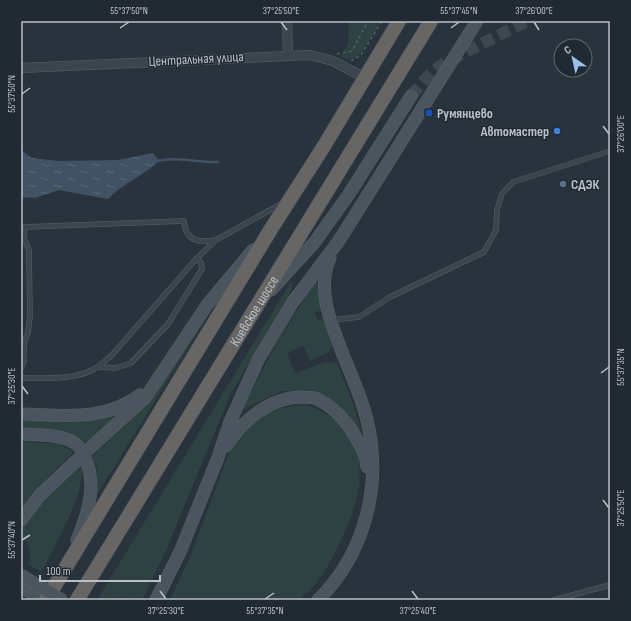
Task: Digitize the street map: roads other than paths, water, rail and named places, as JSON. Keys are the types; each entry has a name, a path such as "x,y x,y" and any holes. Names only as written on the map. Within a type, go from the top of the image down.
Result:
{"highway":[{"name":"Киевское шоссе","path":"46,600 399,21"},
{"name":"Киевское шоссе","path":"77,600 430,21"}],"main road":[{"path":"156,600 180,552 217,460 230,422 258,360 293,302 338,242 477,21"},
{"path":"467,37 483,21"},
{"path":"257,306 314,243 349,194 411,96"},
{"path":"89,449 145,398 207,305 271,229"},
{"path":"318,600 340,574 356,546 368,510 373,483 372,449 367,421 331,320 325,296 324,276 338,242"},
{"path":"21,414 78,415 110,412 131,402 142,394 163,372"},
{"path":"217,460 233,435 244,422 274,403 295,397 314,398 330,407 346,424 360,443 366,460 367,492 358,524 344,555 309,600"},
{"path":"21,434 62,437 74,443 88,463 91,478 91,498 83,526 58,581"},
{"path":"21,520 40,495 77,460"},
{"path":"21,575 62,600"},
{"path":"21,587 43,600"}],"street":[{"path":"287,21 288,55"},
{"name":"Центральная улица","path":"21,68 310,55 333,61 365,78"}],"lane":[{"path":"331,320 359,317 390,297 484,252 496,230 497,210 502,194 513,182 610,151"},
{"path":"21,378 69,376 84,373 98,367 111,356 197,258 216,240 289,200"},
{"path":"21,368 24,363 22,344 28,333 30,316 29,250 24,238 23,227 184,221 185,231 188,236 204,242 216,240"},
{"path":"98,367 116,368 131,363 168,324 202,269 201,263 197,258"},
{"path":"554,600 610,585"}],"water":[{"path":"21,150 32,158 59,161 118,160 153,153 159,161 120,188 108,199 59,190 35,198 21,197"}],"waterway":[{"path":"157,161 180,159 218,162"}],"tunnel":[{"path":"411,96 431,73 446,62 527,21"}],"place":[{"name":"Румянцево","path":"429,113"},
{"name":"Автомастер","path":"557,131"},
{"name":"СДЭК","path":"563,184"}]}
